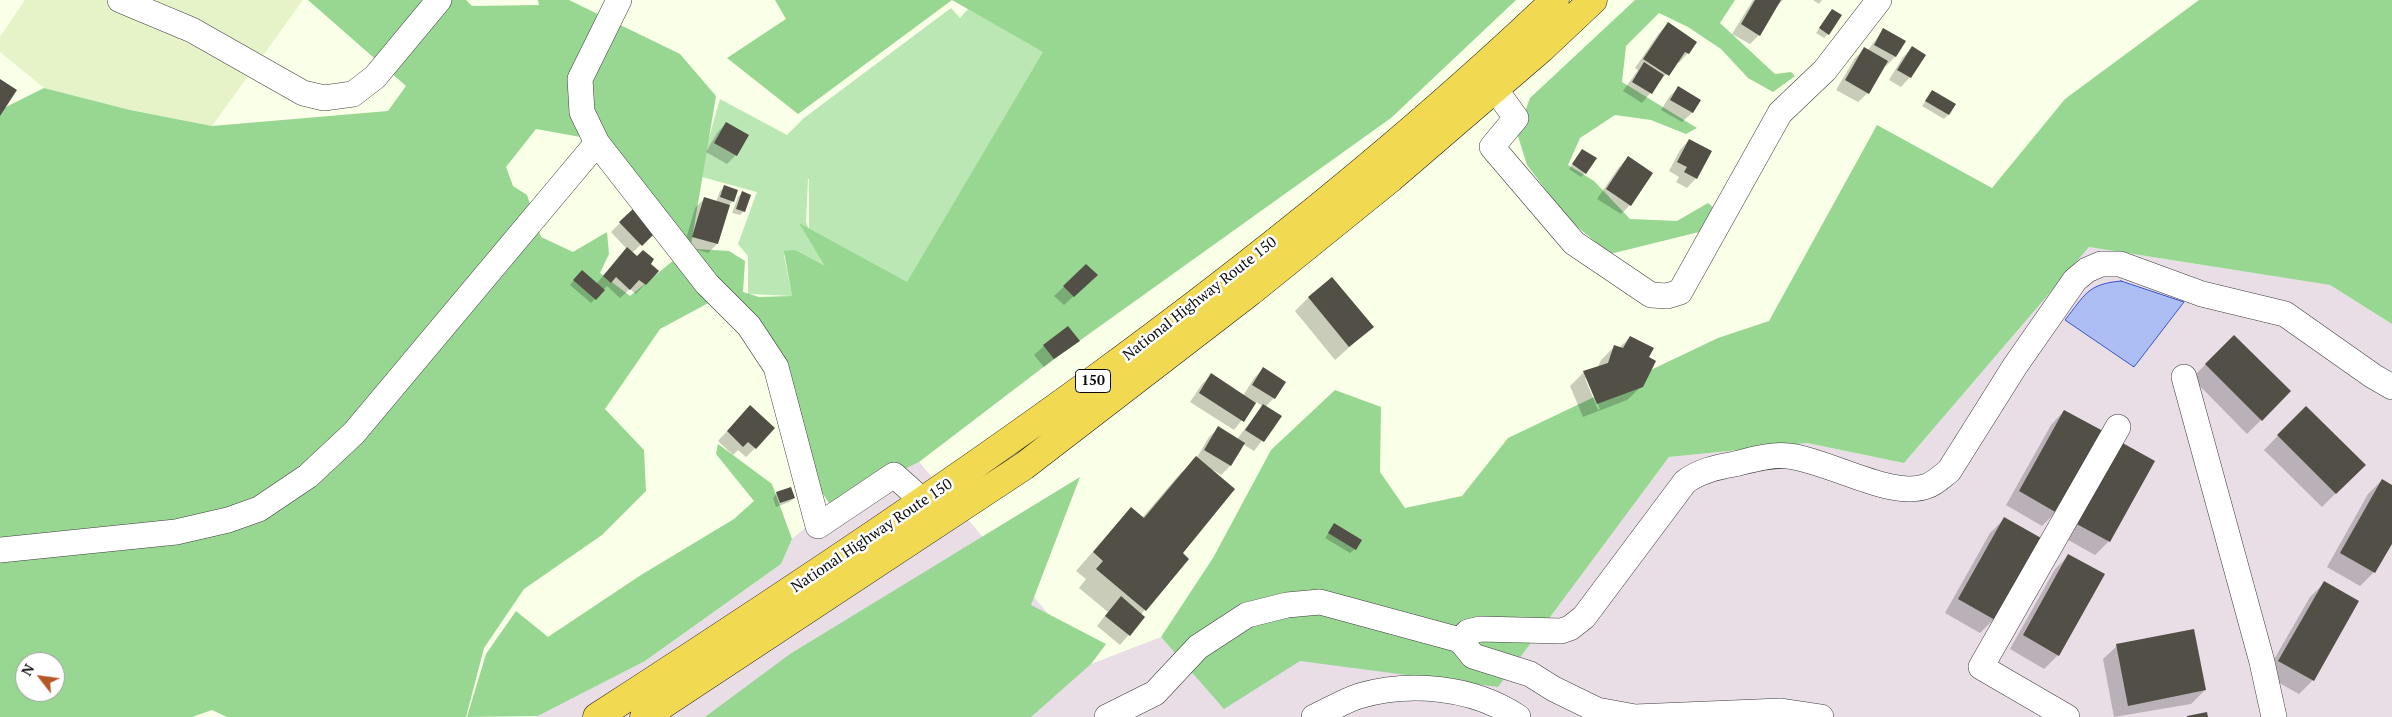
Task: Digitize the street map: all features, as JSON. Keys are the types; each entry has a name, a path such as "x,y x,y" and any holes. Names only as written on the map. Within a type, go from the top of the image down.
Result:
{"highway":[{"name":"National Highway Route 150","path":"597,717 779,599 923,502 1082,390 1239,271 1381,155 1555,0"},
{"name":"National Highway Route 150","path":"644,717 1024,466 1264,280 1391,178 1495,89 1593,0"}],"street":[{"path":"120,0 192,30 303,93 324,98 353,94 374,77 439,0"},
{"path":"1495,89 1516,118 1492,147 1574,243 1652,295 1667,296 1680,292 1780,113 1825,70 1879,0"},
{"path":"616,1 580,80 582,112 597,143 707,284 749,326 776,367 818,526 894,475 923,502"},
{"path":"0,550 176,532 228,520 260,509 308,476 354,433 597,143"},
{"path":"1460,640 1468,632 1480,629 1561,631 1570,628 1584,617 1686,482 1694,475 1721,466 1786,456 1829,466 1891,488 1926,487 1938,480 1949,471 2015,366 2075,280 2086,270 2102,264 2120,264 2202,294 2285,314 2392,388"},
{"path":"2184,377 2259,652 2274,717"},
{"path":"2067,717 1981,667 2118,427"},
{"path":"1107,717 1156,693 1198,647 1247,615 1287,605 1320,602 1460,640 1472,656 1530,674 1554,690 1597,710 1635,717 1781,710 1821,717"},
{"path":"1314,717 1358,697 1393,689 1421,688 1483,700 1518,717"}],"shaded area":[{"path":"2089,247 2330,285 2392,324 2392,717 536,717 645,661 781,564 792,539 831,506 919,462 1091,664 1161,637 1174,652 1546,622 1669,457 1807,443 1904,463"}],"green space":[{"path":"25,0 303,0 212,126 130,110 44,88 0,52 0,37"},
{"path":"308,0 466,0 472,6 539,5 538,0 569,0 680,54 716,96 691,245 603,141 536,129 506,167 513,186 527,195 541,237 573,252 607,232 609,254 600,273 630,296 674,260 714,300 660,329 605,409 644,450 646,491 602,535 524,589 484,648 466,717 227,717 212,710 192,717 0,717 0,110 44,88 130,110 212,126 388,111 406,86"},
{"path":"775,0 952,0 798,114 727,58 786,19"},
{"path":"952,0 1516,0 1391,118 1054,359 919,462 831,506 811,476 786,368 696,267 696,249 729,251 745,261 743,292 759,297 792,296 784,251 795,250 825,266 799,223 907,282 1043,52"},
{"path":"1635,0 1735,0 1720,23 1775,74 1791,72 1795,76 1773,92 1748,78 1721,49 1688,27 1659,13 1626,46 1622,82 1697,128 1686,134 1651,120 1615,115 1580,138 1568,165 1594,181 1630,219 1677,221 1708,203 1714,208 1699,232 1610,254 1568,219 1527,165 1517,133 1530,98"},
{"path":"2199,0 2392,0 2392,324 2330,285 2089,247 1904,463 1807,443 1669,457 1498,687 1300,661 1224,709 1161,637 1213,558 1271,450 1335,390 1381,407 1380,472 1405,508 1462,496 1508,438 1718,338 1769,321 1877,125 1992,188 2065,99"},
{"path":"951,8 960,18 968,9 1044,52 907,283 809,229 826,267 784,255 792,296 748,294 748,256 738,244 757,192 702,177 707,145 720,99 787,135 804,118","holes":["808,179 809,179 809,229 806,222"]},
{"path":"718,444 772,484 792,539 781,564 645,661 538,716 467,717 486,654 516,611 548,637 641,575 734,519 754,501 716,454"},
{"path":"1080,477 1031,605 1106,644 1091,664 1031,717 705,717 790,654"}],"water":[{"path":"2121,281 2184,302 2134,367 2065,320 2088,292 2101,285"}],"building":[{"path":"1755,0 1781,0 1760,36 1741,24"},
{"path":"1832,9 1842,15 1829,35 1819,28"},
{"path":"1668,22 1697,42 1689,54 1685,52 1669,76 1643,59"},
{"path":"1883,28 1906,41 1896,57 1874,45"},
{"path":"1912,46 1926,55 1911,78 1897,70"},
{"path":"1864,47 1888,61 1869,94 1845,80"},
{"path":"1644,62 1664,75 1652,94 1632,82"},
{"path":"0,79 17,90 0,116"},
{"path":"1678,86 1701,100 1693,113 1670,100"},
{"path":"1932,90 1956,104 1949,115 1925,101"},
{"path":"726,122 749,135 737,156 714,143"},
{"path":"1689,139 1712,151 1697,179 1684,172 1687,167 1677,162"},
{"path":"1582,149 1597,158 1586,174 1572,164"},
{"path":"1628,156 1653,173 1631,206 1606,189"},
{"path":"724,185 738,190 734,202 720,197"},
{"path":"742,191 751,195 745,212 736,209"},
{"path":"704,197 730,205 718,244 692,237"},
{"path":"633,209 656,232 642,246 619,222"},
{"path":"627,247 637,256 643,250 654,259 651,264 659,271 646,285 639,280 630,290 616,277 611,283 603,276"},
{"path":"1086,264 1098,275 1074,297 1063,286"},
{"path":"582,270 605,290 596,300 573,280"},
{"path":"1332,277 1374,327 1349,347 1308,297"},
{"path":"1068,326 1080,341 1054,359 1043,345"},
{"path":"2234,335 2291,391 2262,421 2205,364"},
{"path":"1630,336 1654,348 1649,357 1656,361 1643,387 1597,404 1583,371 1608,363 1614,345 1623,348"},
{"path":"1263,367 1286,382 1275,399 1252,385"},
{"path":"1211,373 1256,403 1244,422 1199,393"},
{"path":"1263,404 1282,416 1264,442 1245,430"},
{"path":"750,405 775,428 756,449 748,442 743,447 727,431"},
{"path":"2306,406 2366,465 2336,494 2277,435"},
{"path":"2064,410 2103,431 2057,513 2019,491"},
{"path":"1218,426 1245,443 1231,466 1204,450"},
{"path":"2119,441 2155,461 2110,542 2073,522"},
{"path":"1196,456 1235,489 1183,553 1189,559 1146,611 1096,569 1103,561 1093,552 1131,507 1144,518"},
{"path":"2382,479 2392,485 2392,544 2375,573 2340,553"},
{"path":"791,487 795,498 780,503 776,492"},
{"path":"2004,517 2041,538 1995,620 1958,599"},
{"path":"1334,523 1362,540 1356,550 1328,533"},
{"path":"2068,554 2105,574 2059,656 2023,635"},
{"path":"2324,581 2359,601 2314,681 2278,661"},
{"path":"1121,596 1145,617 1130,636 1105,616"},
{"path":"2194,629 2206,690 2128,706 2116,644"},
{"path":"2207,712 2208,717 2187,717 2187,716"}]}
